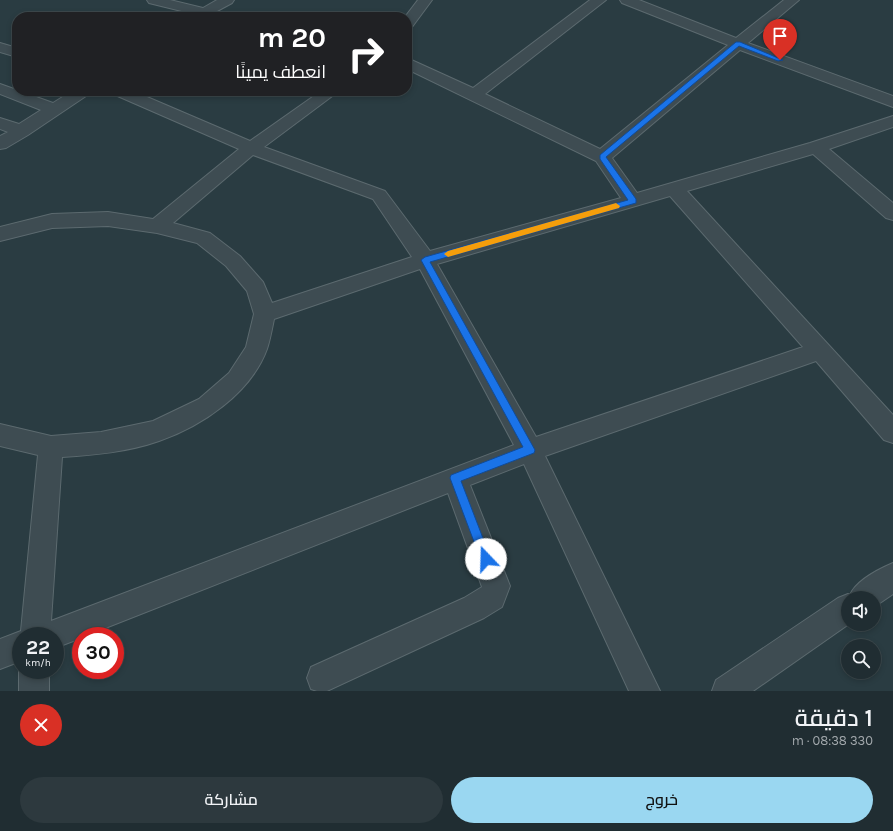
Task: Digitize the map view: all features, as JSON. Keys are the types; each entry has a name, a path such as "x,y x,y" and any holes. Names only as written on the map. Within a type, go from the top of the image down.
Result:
{"street":[{"path":"207,12 228,0"},
{"path":"412,17 425,0"},
{"path":"474,96 600,0"},
{"path":"626,0 893,102"},
{"path":"602,157 792,0"},
{"path":"160,1 193,12"},
{"path":"0,47 12,51"},
{"path":"412,65 602,157 633,201"},
{"path":"0,90 12,94"},
{"path":"17,96 53,109"},
{"path":"0,144 75,96"},
{"path":"130,96 251,148 379,195 425,260 530,450 645,691"},
{"path":"157,226 251,148 324,96"},
{"path":"265,314 425,260 816,147 893,121"},
{"path":"0,123 22,131"},
{"path":"816,147 893,213"},
{"path":"674,189 893,432"},
{"path":"0,435 51,447 101,443 157,431 207,406 237,380 256,349 265,314 256,288 233,261 203,238 157,226 108,219 52,220 2,231"},
{"path":"64,630 530,450 819,351"},
{"path":"36,627 51,447"},
{"path":"322,678 474,608 492,597 496,586 455,478"},
{"path":"873,591 893,577"},
{"path":"727,691 841,613"},
{"path":"0,654 12,649"},
{"path":"34,679 34,691"}],"slow traffic":[{"path":"448,254 616,206"}],"route":[{"path":"486,559 455,478 530,450 425,260 633,201 602,157 738,44 780,60"}]}
